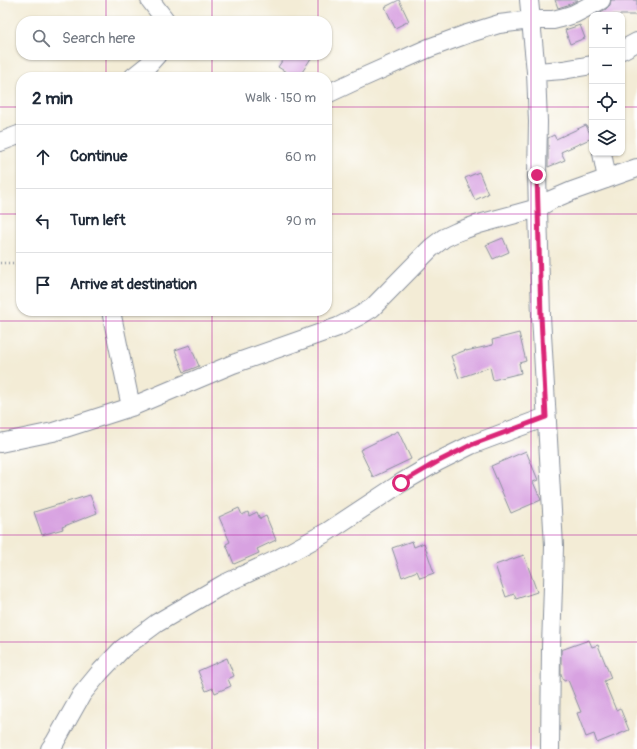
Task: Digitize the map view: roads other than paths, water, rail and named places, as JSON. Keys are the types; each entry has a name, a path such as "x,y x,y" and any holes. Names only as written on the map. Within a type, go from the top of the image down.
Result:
{"street":[{"path":"150,0 162,16"},
{"path":"529,0 536,72 541,316 554,546 550,749"},
{"path":"332,92 429,48 467,34 499,24 565,18 601,0"},
{"path":"625,48 637,42"},
{"path":"139,72 152,60"},
{"path":"536,72 589,69"},
{"path":"0,142 16,136"},
{"path":"603,156 607,178"},
{"path":"0,443 53,432 131,407 233,364 338,327 372,308 431,248 444,238 479,224 538,208 551,200 572,191 637,168"},
{"path":"112,316 131,407"},
{"path":"50,749 82,694 101,671 122,649 157,623 224,584 278,559 327,532 401,483 437,462 471,445 546,417"}]}
